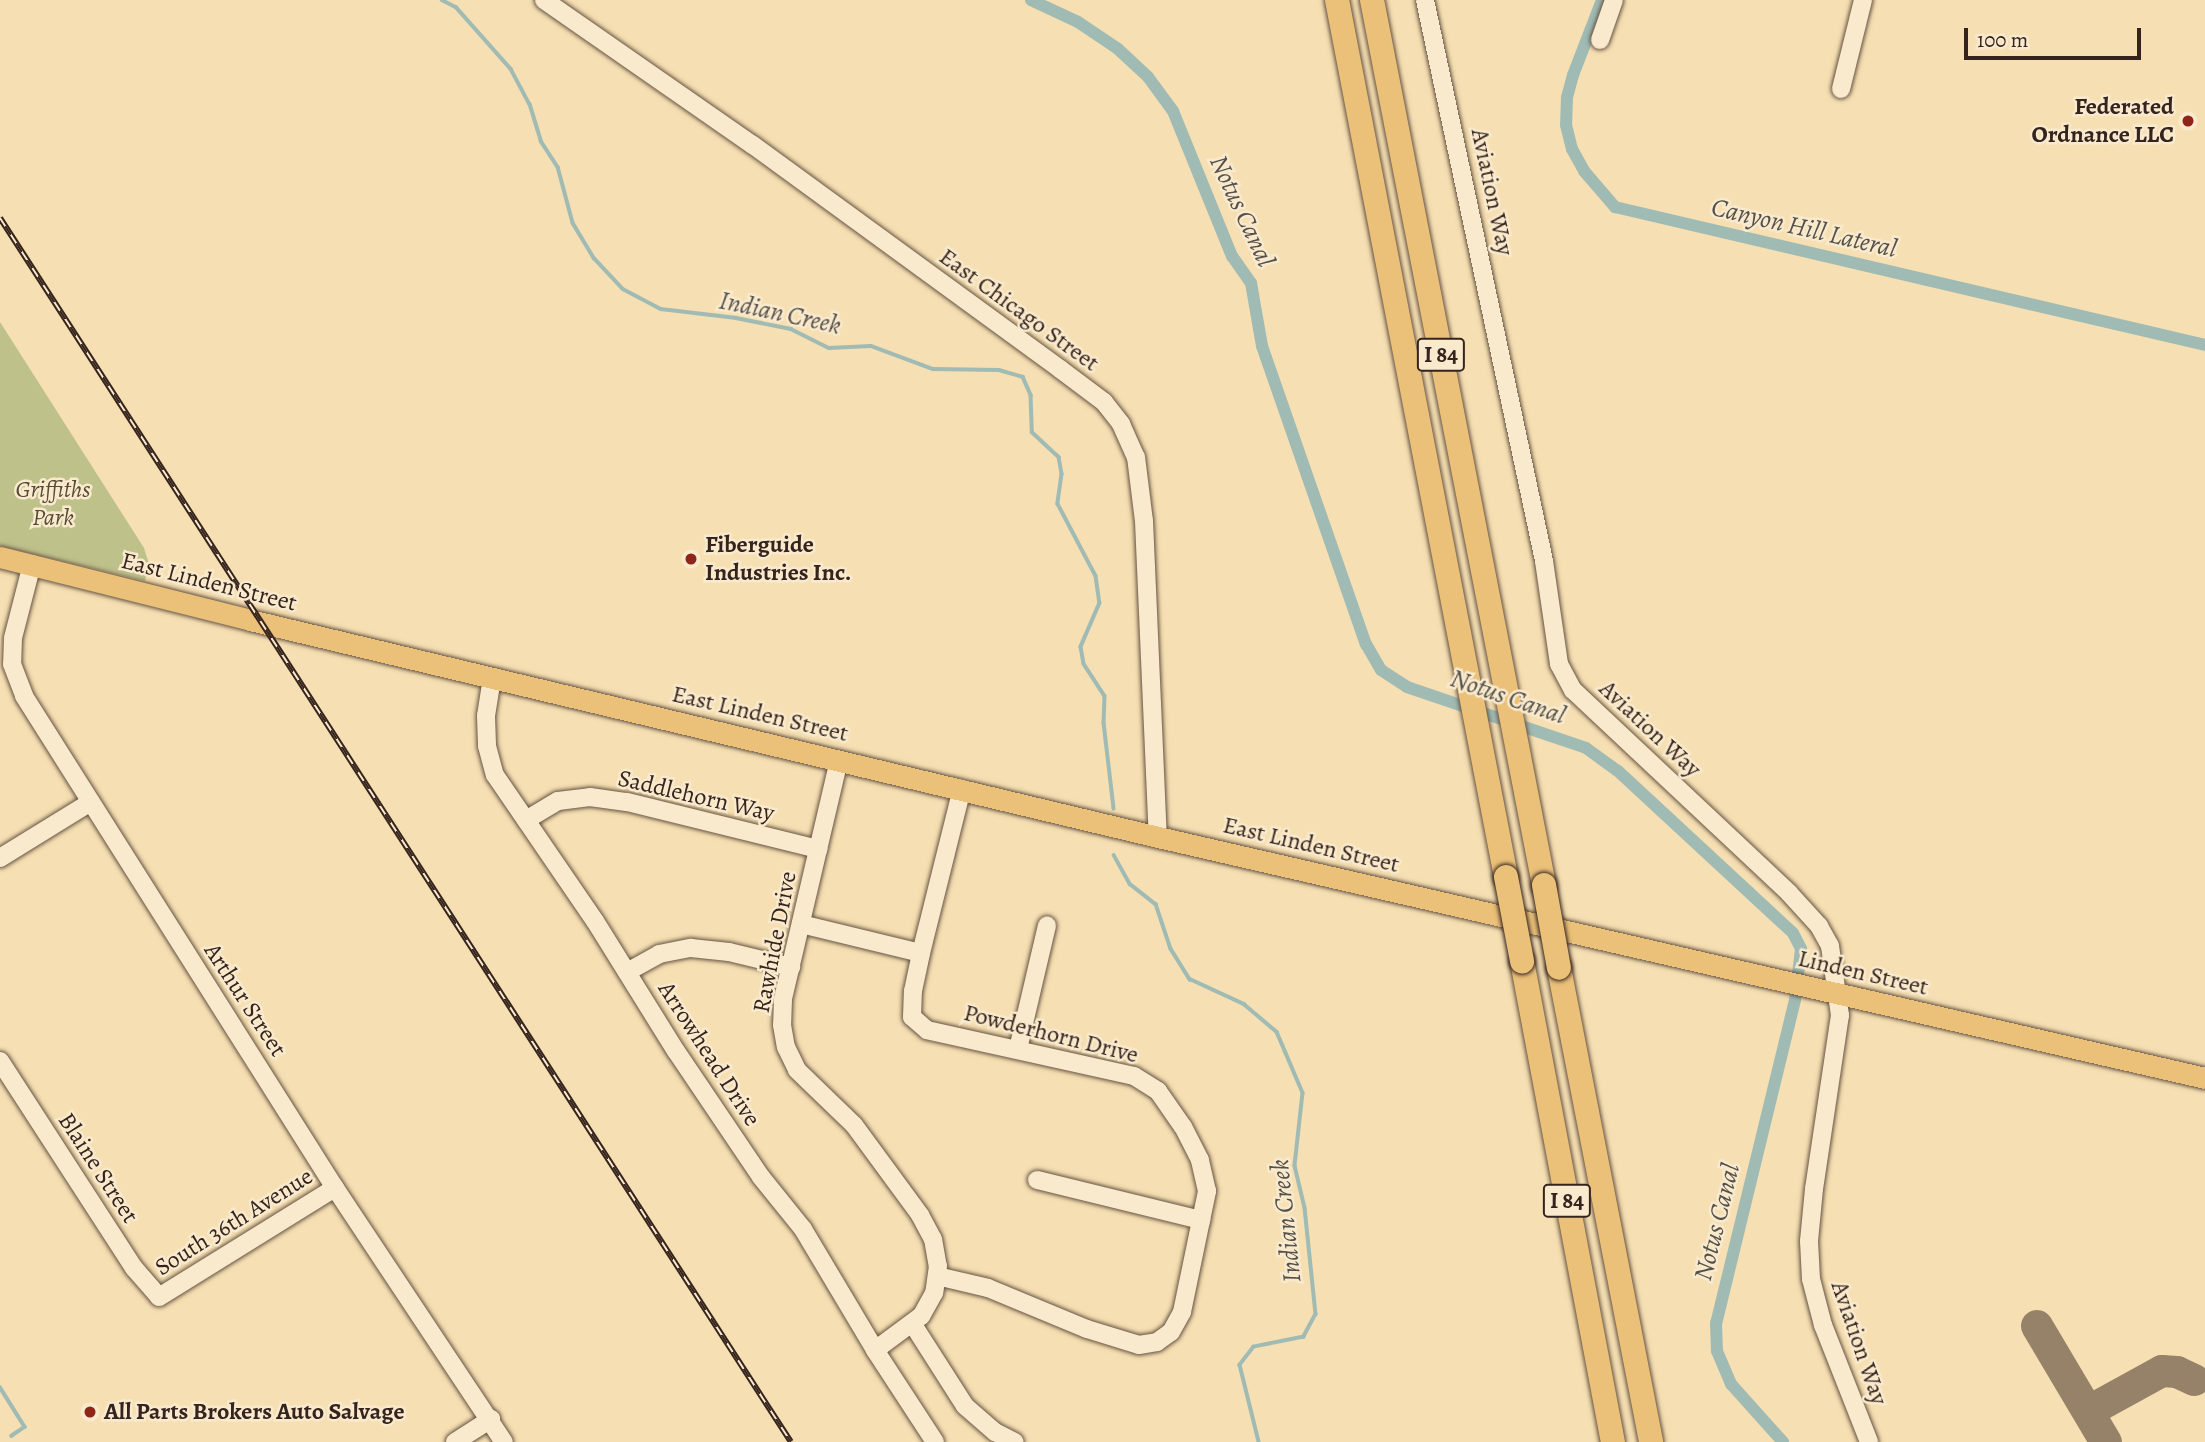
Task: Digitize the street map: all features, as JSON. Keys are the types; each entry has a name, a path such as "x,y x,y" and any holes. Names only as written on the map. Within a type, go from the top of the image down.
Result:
{"highway":[{"name":"I 84","path":"1337,0 1613,1442"},
{"name":"I 84","path":"1373,0 1651,1442"}],"main road":[{"name":"East Linden Street","path":"0,556 492,678 1509,918"},
{"name":"Linden Street","path":"1509,918 2205,1078"}],"street":[{"name":"East Chicago Street","path":"544,0 763,153 1060,369 1104,402 1121,424 1136,457 1144,521 1158,837"},
{"name":"Aviation Way","path":"1425,0 1544,561 1559,664 1573,690 1603,721 1805,909 1829,946 1840,1015 1814,1189 1809,1241 1811,1279 1824,1325 1869,1442"},
{"path":"1600,40 1614,0"},
{"path":"1841,89 1863,0"},
{"name":"Arthur Street","path":"32,564 13,638 12,664 24,696 89,803 335,1188 504,1442"},
{"name":"Arrowhead Drive","path":"492,678 486,716 487,746 495,775 761,1177 803,1228 875,1350 935,1442"},
{"name":"Rawhide Drive","path":"839,760 791,967 782,1025 797,1070 854,1125 920,1214 933,1239 937,1276 934,1293 921,1316 875,1350"},
{"name":"Powderhorn Drive","path":"937,1276 988,1288 1087,1329 1139,1345 1157,1342 1171,1332 1182,1312 1207,1191 1200,1160 1183,1127 1158,1091 1134,1076 1064,1063 1018,1049 928,1030 912,1017 913,991 921,953 962,789"},
{"name":"Saddlehorn Way","path":"526,820 558,801 590,797 627,802 818,849"},
{"path":"0,858 89,803"},
{"path":"801,924 921,953"},
{"path":"1018,1049 1047,925"},
{"path":"627,972 659,954 691,948 729,952 791,967"},
{"name":"Blaine Street","path":"0,1061 134,1268 159,1297"},
{"path":"1037,1180 1201,1220"},
{"name":"South 36th Avenue","path":"159,1297 335,1188"},
{"path":"912,1323 965,1406 995,1432 1014,1442"},
{"path":"456,1442 491,1419"}],"green space":[{"name":"Griffiths Park","path":"0,322 144,548 149,564 145,581 0,546"}],"waterway":[{"name":"Indian Creek","path":"442,0 456,7 511,69 530,104 541,141 558,167 573,223 594,258 623,289 661,309 736,318 791,329 829,348 871,346 933,369 999,370 1023,377 1031,395 1032,432 1059,457 1062,474 1058,504 1096,576 1100,603 1081,647 1084,664 1105,696 1104,723 1114,808"},
{"name":"Notus Canal","path":"1031,0 1078,22 1118,49 1148,77 1173,111 1232,256 1251,283 1262,346 1366,644 1381,670 1407,687 1586,748 1618,771 1793,933 1801,949 1795,1000 1716,1323 1717,1351 1731,1384 1783,1442"},
{"name":"Canyon Hill Lateral","path":"1602,0 1573,75 1567,98 1566,125 1572,149 1584,171 1615,207 2205,345"},
{"name":"Indian Creek","path":"1114,855 1130,884 1156,904 1171,949 1190,979 1244,1004 1277,1032 1303,1093 1295,1166 1305,1208 1316,1314 1304,1337 1254,1347 1240,1365 1259,1442"},
{"path":"0,1387 25,1427 12,1436"}],"taxiway":[{"path":"2037,1326 2106,1442"},
{"path":"2091,1410 2162,1371 2177,1372 2194,1380"}],"railway":[{"path":"0,218 791,1442"}],"place":[{"name":"Federated Ordnance LLC","path":"2188,121"},
{"name":"Fiberguide Industries Inc.","path":"691,559"},
{"name":"All Parts Brokers Auto Salvage","path":"90,1412"}]}
